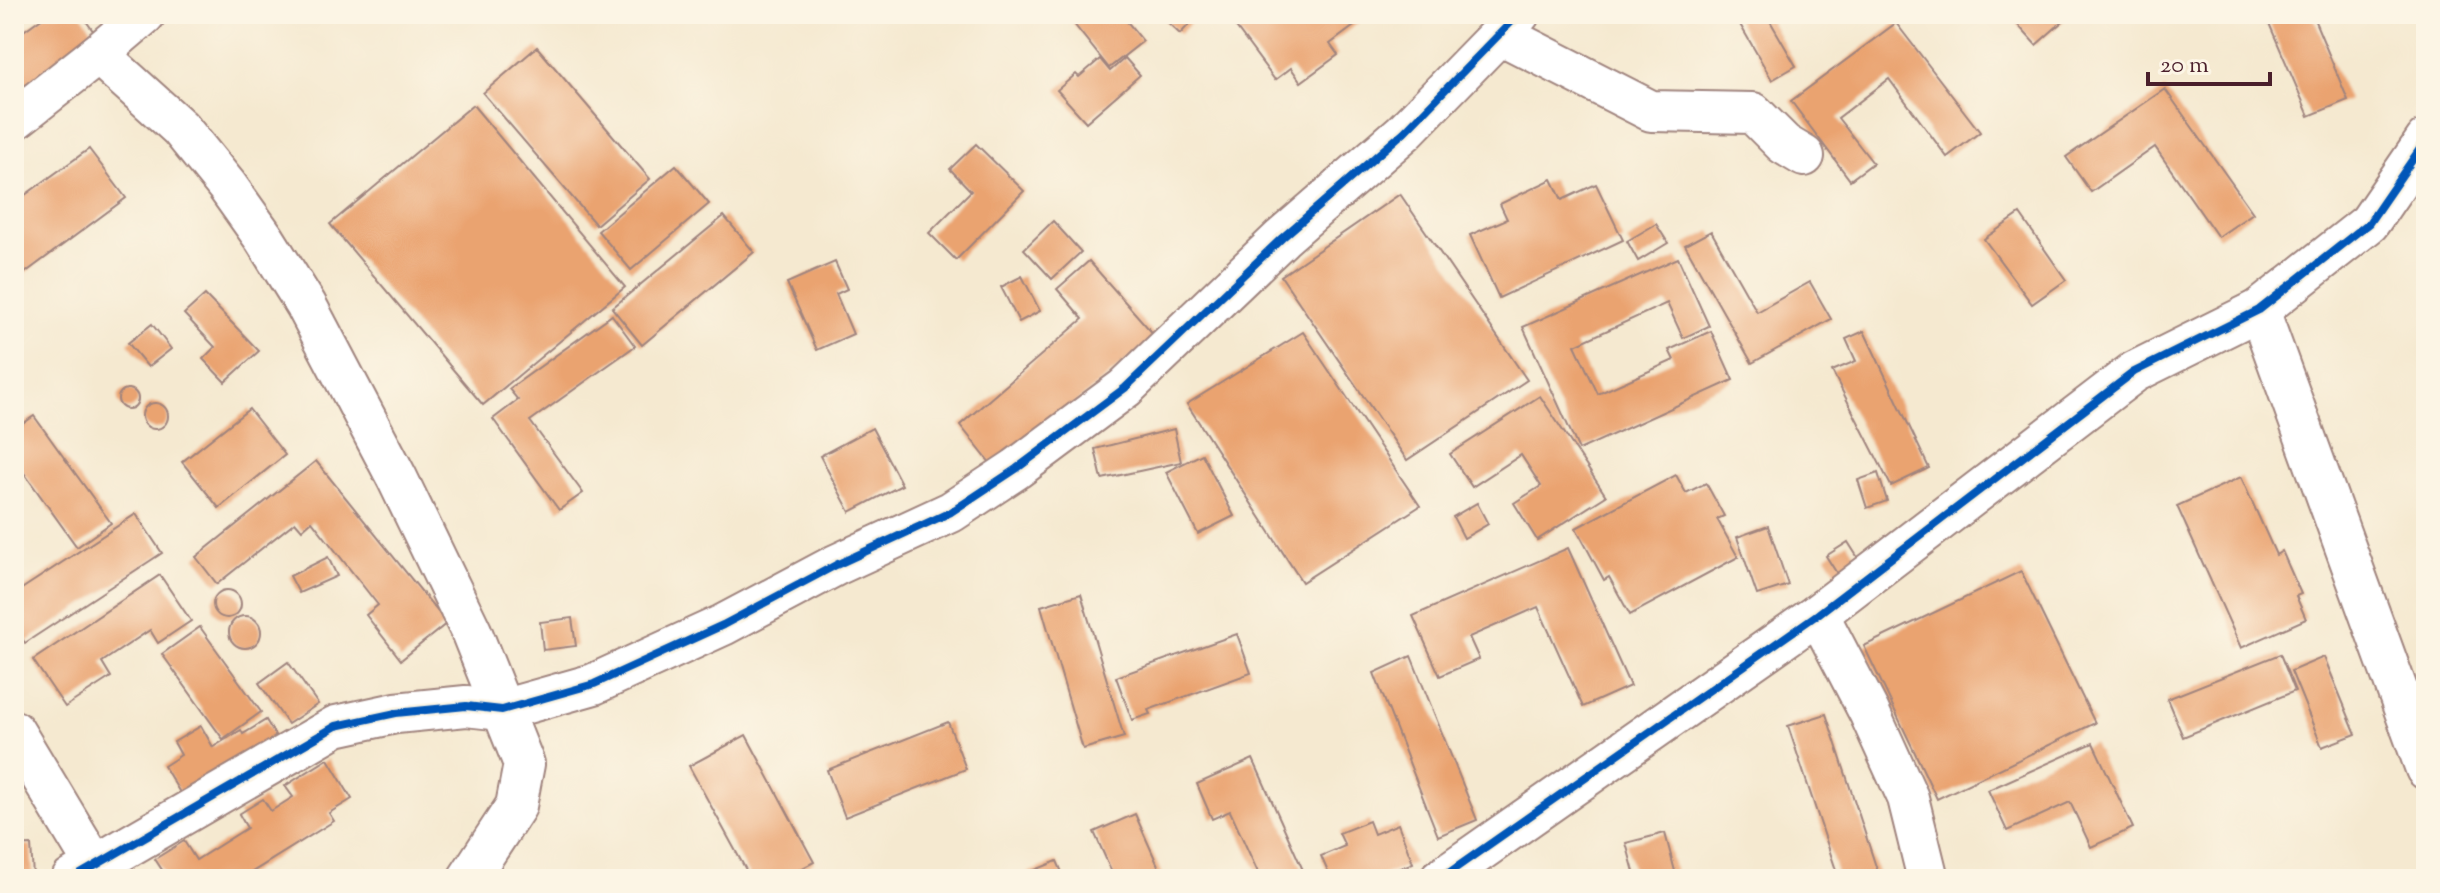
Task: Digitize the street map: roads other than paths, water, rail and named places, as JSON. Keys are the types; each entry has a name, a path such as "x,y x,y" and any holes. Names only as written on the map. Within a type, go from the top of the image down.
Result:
{"street":[{"path":"14,120 145,14"},
{"path":"14,731 91,875 336,726 396,713 466,706 502,710 594,684 642,664 836,565 951,512 1016,469 1125,388 1282,238 1404,132 1510,24 1592,83 1651,111 1753,113 1784,144 1804,156"},
{"path":"98,54 180,128 237,199 306,305 397,478 471,631 524,764 516,806 468,879"},
{"path":"1440,879 1818,614 2134,372 2259,310 2369,223 2426,140"},
{"path":"2259,310 2426,769"},
{"path":"1818,614 1869,712 1908,798 1928,879"}]}
